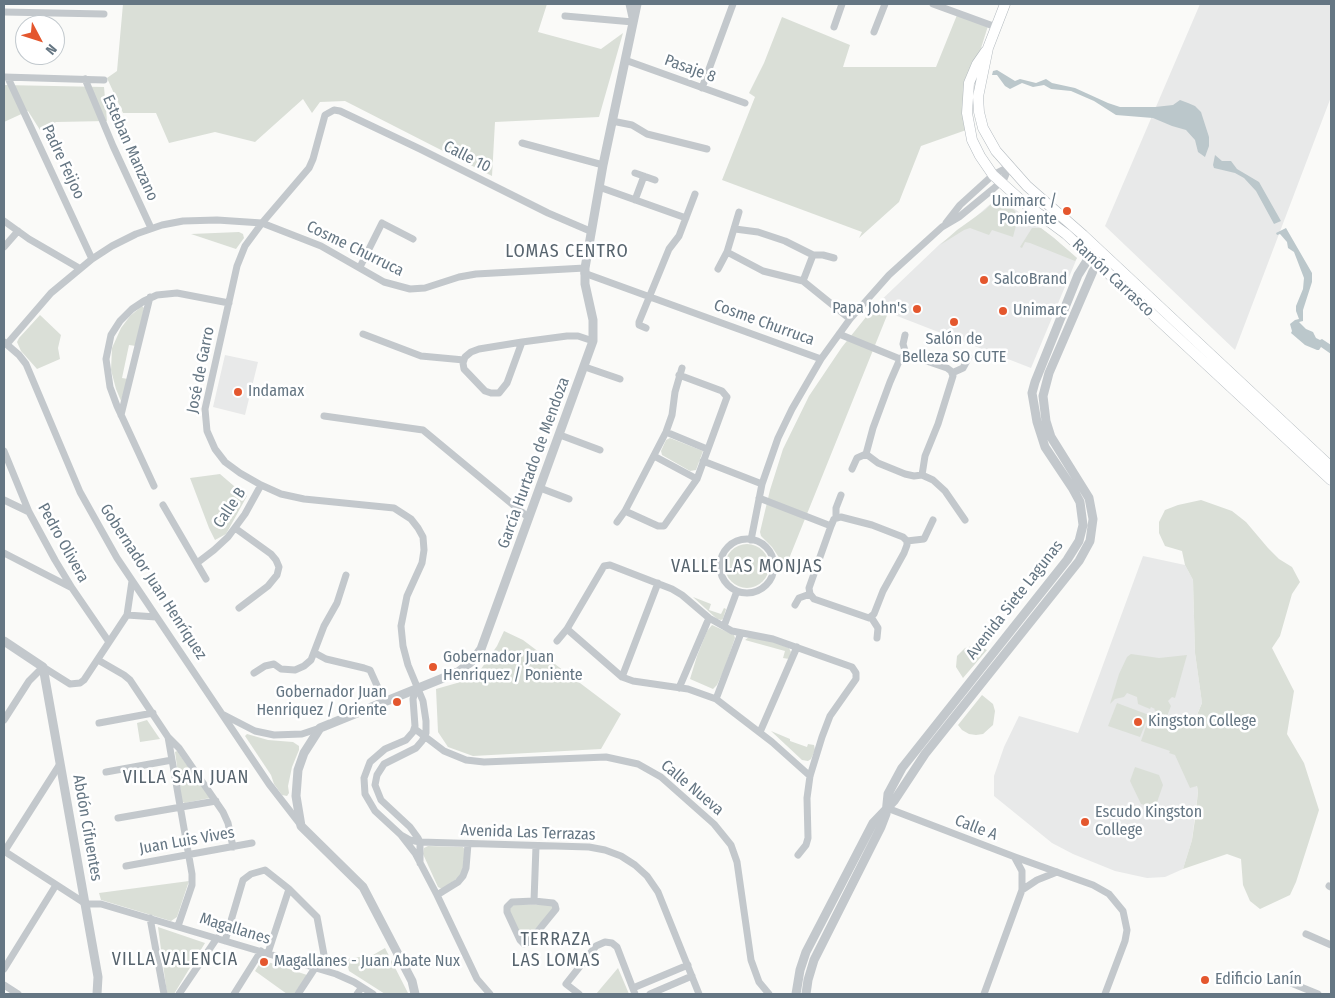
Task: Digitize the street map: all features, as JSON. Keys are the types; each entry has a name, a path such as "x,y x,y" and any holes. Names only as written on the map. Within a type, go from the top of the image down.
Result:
{"main road":[{"name":"Ramón Carrasco","path":"1006,4 988,48 986,64 978,90 979,112 986,136 996,151 1028,186 1331,467"},
{"name":"Ramón Carrasco","path":"988,48 980,58 972,77 967,94 967,113 969,132 975,148 997,178 1023,202 1060,228 1331,480"}],"street":[{"path":"565,16 633,22 629,4"},
{"name":"García Hurtado de Mendoza","path":"222,714 255,731 274,735 302,734 463,669 481,649 593,341 593,320 584,271 603,165 637,4"},
{"path":"702,88 734,4"},
{"path":"834,27 842,4"},
{"path":"874,32 885,4"},
{"path":"933,4 996,27"},
{"path":"4,12 104,14"},
{"name":"Pasaje 8","path":"625,60 745,103"},
{"path":"6,78 104,80"},
{"name":"Padre Feijoo","path":"6,78 92,259"},
{"name":"Esteban Manzano","path":"85,79 112,146 151,228"},
{"name":"José de Garro","path":"330,111 325,115 309,168 262,223 242,254 206,401 205,425 211,444 220,456 232,468 261,485 281,494 304,499 388,507 406,514 416,525 422,538 423,556 420,569 407,596 401,626 405,655 416,688"},
{"name":"Calle 10","path":"330,111 340,111 548,213 590,231"},
{"path":"612,121 632,125 647,134 707,149"},
{"path":"522,142 603,165"},
{"name":"Cosme Churruca","path":"5,343 51,293 79,268 122,240 151,228 172,223 217,220 262,223 322,246 392,285 410,289 425,288 459,277 476,274 584,271 821,359 850,319 889,275 942,227 960,205 1010,167"},
{"path":"635,173 655,180"},
{"path":"635,200 644,176"},
{"name":"Cosme Churruca","path":"942,227 959,216 997,178"},
{"path":"599,187 686,218"},
{"path":"646,328 638,323 669,249 679,236 695,194"},
{"path":"718,269 727,252 739,212"},
{"path":"4,221 79,268"},
{"path":"360,267 382,223 413,239"},
{"path":"735,229 758,232 785,241 813,255 834,258"},
{"path":"4,247 18,231"},
{"path":"727,252 763,271 803,281 850,319"},
{"path":"803,281 813,255"},
{"name":"Avenida Siete Lagunas","path":"806,994 814,960 882,827 891,787 910,757 1067,560 1079,541 1083,525 1080,502 1044,447 1032,399 1035,382 1078,276 1090,256"},
{"name":"Avenida Siete Lagunas","path":"796,994 800,970 806,952 871,826 897,797 924,754 1079,561 1087,548 1092,534 1093,519 1089,498 1055,446 1048,429 1044,408 1045,384 1093,270 1098,264"},
{"path":"154,486 121,415 107,377 106,351 111,335 120,321 132,309 150,297 177,293 229,303"},
{"path":"121,415 150,297"},
{"path":"363,334 422,356 464,360"},
{"path":"839,334 903,357 947,368 952,373 953,379 925,456 922,475"},
{"path":"852,469 857,458 866,454 880,406 903,357 903,344 906,335"},
{"path":"522,342 507,383 499,393 491,394 483,389 466,372 463,366 468,354 475,350 522,342 573,336 593,341"},
{"name":"Gobernador Juan Henríquez","path":"5,343 26,364 80,492 103,535 269,784 301,826 353,875 367,893 412,981 415,994"},
{"path":"952,373 963,368 969,356"},
{"path":"751,540 762,484 778,438 792,409 821,359"},
{"path":"584,367 620,379"},
{"path":"617,522 625,511 666,432 672,415 674,392 681,372 722,391 726,395 726,401 697,479 664,526 658,526 625,511"},
{"path":"324,416 423,430 530,518"},
{"path":"1037,422 1048,429"},
{"path":"666,432 707,449"},
{"path":"560,435 600,450"},
{"name":"Pedro Olivera","path":"4,451 29,512 72,588 109,642"},
{"path":"866,454 878,463 905,474 922,475 933,480 945,491 965,520"},
{"path":"654,456 697,479"},
{"path":"703,461 762,484"},
{"name":"Calle B","path":"197,563 220,545 235,528 261,485"},
{"path":"540,488 569,499"},
{"path":"836,518 841,517 872,525 904,537 907,541 904,553 871,617 864,618 814,599 810,594 809,588 831,526 836,518 836,508 840,495"},
{"path":"759,498 831,526"},
{"path":"4,500 29,512"},
{"path":"163,505 206,579"},
{"path":"907,541 924,539 933,520"},
{"path":"235,528 274,557 279,567 277,574 268,586 239,608"},
{"path":"745,540 761,543 768,550 773,560 773,571 766,585 758,591 747,593 737,591 724,580 720,568 722,557 729,547 745,540"},
{"path":"4,553 72,588"},
{"path":"557,641 567,629 606,565 612,565 658,583 682,595 709,618 732,631 773,639 852,667 856,673 856,679 839,701 826,724 810,776 807,798 808,838 806,845 798,855"},
{"path":"254,673 265,666 274,664 286,670 299,668 309,663 315,653 320,635 337,603 346,575"},
{"path":"4,641 70,684 76,684 84,680 127,615 132,581"},
{"path":"622,677 658,583"},
{"path":"724,626 737,591"},
{"path":"796,605 799,598 810,594"},
{"path":"127,615 156,617"},
{"path":"871,617 878,628 877,638"},
{"path":"679,688 709,618"},
{"path":"567,629 622,677 633,681 698,692 716,699 760,732 810,776"},
{"path":"716,699 741,633"},
{"path":"760,732 797,647"},
{"path":"315,653 326,659 370,670 384,701"},
{"path":"98,660 127,677 168,737 179,748 227,818 233,847"},
{"path":"4,720 30,681 43,667"},
{"name":"Abdón Cifuentes","path":"43,667 86,904 98,977 97,994"},
{"path":"415,730 413,699 416,688"},
{"path":"416,688 423,701 427,725 424,736 416,748 384,764 377,775 375,785 381,800 410,827 420,842"},
{"path":"100,724 153,713"},
{"path":"301,826 297,806 296,779 304,753 320,728"},
{"name":"Calle Nueva","path":"415,730 444,751 466,760 484,762 606,757 638,764 661,777 714,824 731,845 737,862 751,960 756,974 767,992"},
{"name":"Avenida Las Terrazas","path":"415,730 406,740 385,749 374,757 367,768 363,782 365,794 371,805 401,835 420,862 438,895 477,979 490,994"},
{"path":"168,737 193,880 178,926"},
{"path":"106,772 172,760"},
{"path":"60,764 4,852 86,904"},
{"path":"118,818 216,801"},
{"name":"Calle A","path":"887,808 1104,890 1114,898 1122,911 1126,924 1125,941 1105,994"},
{"name":"Avenida Las Terrazas","path":"401,835 410,840 420,842 597,848 613,853 635,865 647,876 658,892 699,994"},
{"name":"Avenida Las Terrazas","path":"420,842 420,862"},
{"name":"Juan Luis Vives","path":"126,866 252,844"},
{"path":"438,895 464,876 468,844"},
{"path":"534,901 536,846"},
{"path":"984,994 1022,890 1022,871 1015,857"},
{"path":"225,940 244,880 251,874 265,870 289,889 318,917 327,971"},
{"path":"1022,890 1038,880 1057,872"},
{"path":"4,969 56,886"},
{"path":"234,994 264,952 289,889"},
{"path":"534,901 553,902 556,909 529,942 524,944 520,940 507,912 507,907 512,902 534,901"},
{"name":"Magallanes","path":"86,904 100,904 327,971 345,977 373,994"},
{"path":"150,918 164,994"},
{"path":"1306,934 1331,945"},
{"path":"179,994 216,938"},
{"path":"579,994 566,984 596,946 605,942 612,943 617,947 634,991 688,965"},
{"path":"298,994 316,968"},
{"path":"650,994 692,976"},
{"path":"1291,983 1318,994"},
{"path":"4,986 18,994"},
{"path":"357,994 362,987"}],"shaded area":[{"path":"123,4 547,4 538,32 601,49 623,33 599,117 495,122 492,176 345,101 320,102 312,113 303,99 255,142 215,132 169,143 156,113 123,113 107,78 117,71"},
{"path":"1200,4 1331,4 1331,97 1235,350 1105,226"},
{"path":"957,15 988,26 975,67 969,129 921,146 899,202 859,238 862,232 722,180 755,97 749,93 764,63 782,17 850,45 843,67 936,67"},
{"path":"997,70 1015,81 1020,79 1036,83 1046,79 1052,83 1075,88 1120,107 1173,105 1180,100 1188,103 1195,106 1201,112 1209,137 1209,146 1205,157 1198,152 1195,140 1186,130 1153,118 1116,115 1094,101 1071,91 1051,89 1044,85 1033,87 1022,83 1010,89 1005,86 997,75 992,75 993,71"},
{"path":"4,85 104,87 107,121 56,122 40,130 28,111 4,122"},
{"path":"1215,155 1222,161 1231,161 1237,169 1259,182 1281,221 1274,224 1256,191 1244,178 1235,173 1214,168"},
{"path":"1001,199 1054,238 1077,258 1031,368 874,307 940,244 995,200"},
{"path":"1001,199 1015,211 1018,218 1013,237 992,230 989,235 970,228 940,245 995,200"},
{"path":"1032,228 1041,228 1077,258 1075,261 1030,243 1025,242 1022,248 1020,247"},
{"path":"1286,228 1312,273 1312,282 1303,310 1303,321 1299,322 1306,329 1313,332 1316,338 1322,339 1331,345 1331,354 1321,347 1317,350 1305,345 1291,333 1290,324 1299,319 1296,306 1303,289 1304,278 1294,252 1288,248 1287,242 1280,234 1277,235 1276,233"},
{"path":"239,232 243,234 244,238 236,249 191,234"},
{"path":"142,306 144,308 136,346 129,345 122,378 128,379 121,401 111,370 112,348 121,328 130,316"},
{"path":"874,307 888,313 786,566 781,571 778,556 761,536 760,532 770,490 783,449 809,396 842,347"},
{"path":"40,315 61,335 58,348 60,359 37,369 21,351 17,342"},
{"path":"225,355 258,362 245,415 213,407"},
{"path":"670,438 703,451 696,470 690,471 662,455 661,451 666,440"},
{"path":"220,474 246,493 247,496 226,534 215,540 190,478"},
{"path":"1201,500 1232,511 1246,522 1279,559 1292,567 1300,582 1292,594 1280,636 1272,648 1294,691 1287,734 1304,763 1319,810 1290,895 1260,909 1250,901 1243,885 1241,859 1227,854 1183,869 1192,840 1198,792 1197,786 1190,788 1175,755 1169,753 1170,751 1141,741 1151,712 1191,729 1202,703 1195,653 1193,580 1185,565 1182,551 1165,546 1159,533 1159,522 1165,510"},
{"path":"743,544 751,544 763,550 769,566 763,582 751,588 743,588 731,582 725,570 725,562 731,550"},
{"name":"Kingston College","path":"1143,556 1185,565 1193,580 1195,653 1202,703 1187,737 1198,792 1192,840 1183,869 1165,877 1147,878 1115,871 1073,854 1052,843 994,796 994,776 1004,747 1019,716 1078,733"},
{"path":"693,597 711,604 709,610 721,614 724,608 726,609 723,619 717,619"},
{"path":"712,625 734,635 735,638 724,670 713,689 690,679 707,631"},
{"path":"504,631 523,640 621,714 601,749 473,756 448,747 438,732 436,689 464,681 481,669 497,646"},
{"path":"749,637 774,642 789,648 791,652 789,659 783,658 785,651 745,640"},
{"path":"976,645 987,650 963,678 956,667 957,656 965,648"},
{"path":"1131,654 1159,658 1187,655 1175,698 1172,697 1168,701 1171,706 1167,716 1151,707 1150,709 1138,704 1137,697 1127,693 1124,697 1115,699 1110,704 1119,674 1127,657"},
{"path":"982,695 993,704 995,711 993,725 983,734 969,734 958,725"},
{"path":"1117,703 1149,715 1140,737 1108,726"},
{"path":"147,720 160,739 140,742 137,723"},
{"path":"771,731 807,747 808,744 814,745 815,750 811,759 808,761 802,760"},
{"path":"247,734 268,740 293,742 299,746 292,767 287,796 282,795 274,784 271,775 245,736"},
{"path":"177,751 210,798 182,802 175,752"},
{"path":"1135,767 1159,775 1163,785 1155,808 1141,804 1130,781"},
{"path":"428,846 463,847 465,850 462,875 442,889 438,887 423,854 424,848"},
{"path":"189,881 177,917 171,921 101,900 99,893"},
{"path":"514,904 553,905 553,909 524,942 509,911 509,908"},
{"path":"158,927 205,943 174,994 167,994"},
{"path":"385,948 408,994 385,994 349,971 346,959 373,955"},
{"path":"262,960 307,975 294,994 287,994 255,971"},
{"path":"618,968 629,994 596,994"}],"place":[{"name":"Unimarc / Poniente","path":"1067,211"},
{"name":"SalcoBrand","path":"984,280"},
{"name":"Papa John's","path":"917,309"},
{"name":"Unimarc","path":"1003,311"},
{"name":"Salón de Belleza SO CUTE","path":"954,322"},
{"name":"Indamax","path":"238,392"},
{"name":"Gobernador Juan Henriquez / Poniente","path":"433,667"},
{"name":"Gobernador Juan Henriquez / Oriente","path":"397,702"},
{"name":"Kingston College","path":"1138,722"},
{"name":"Escudo Kingston College","path":"1085,822"},
{"name":"Magallanes - Juan Abate Nux","path":"264,962"},
{"name":"Edificio Lanín","path":"1205,980"}],"district":[{"name":"LOMAS CENTRO","path":"567,252"},
{"name":"VALLE LAS MONJAS","path":"747,567"},
{"name":"VILLA SAN JUAN","path":"186,778"},
{"name":"TERRAZA LAS LOMAS","path":"556,950"},
{"name":"VILLA VALENCIA","path":"175,960"}]}
